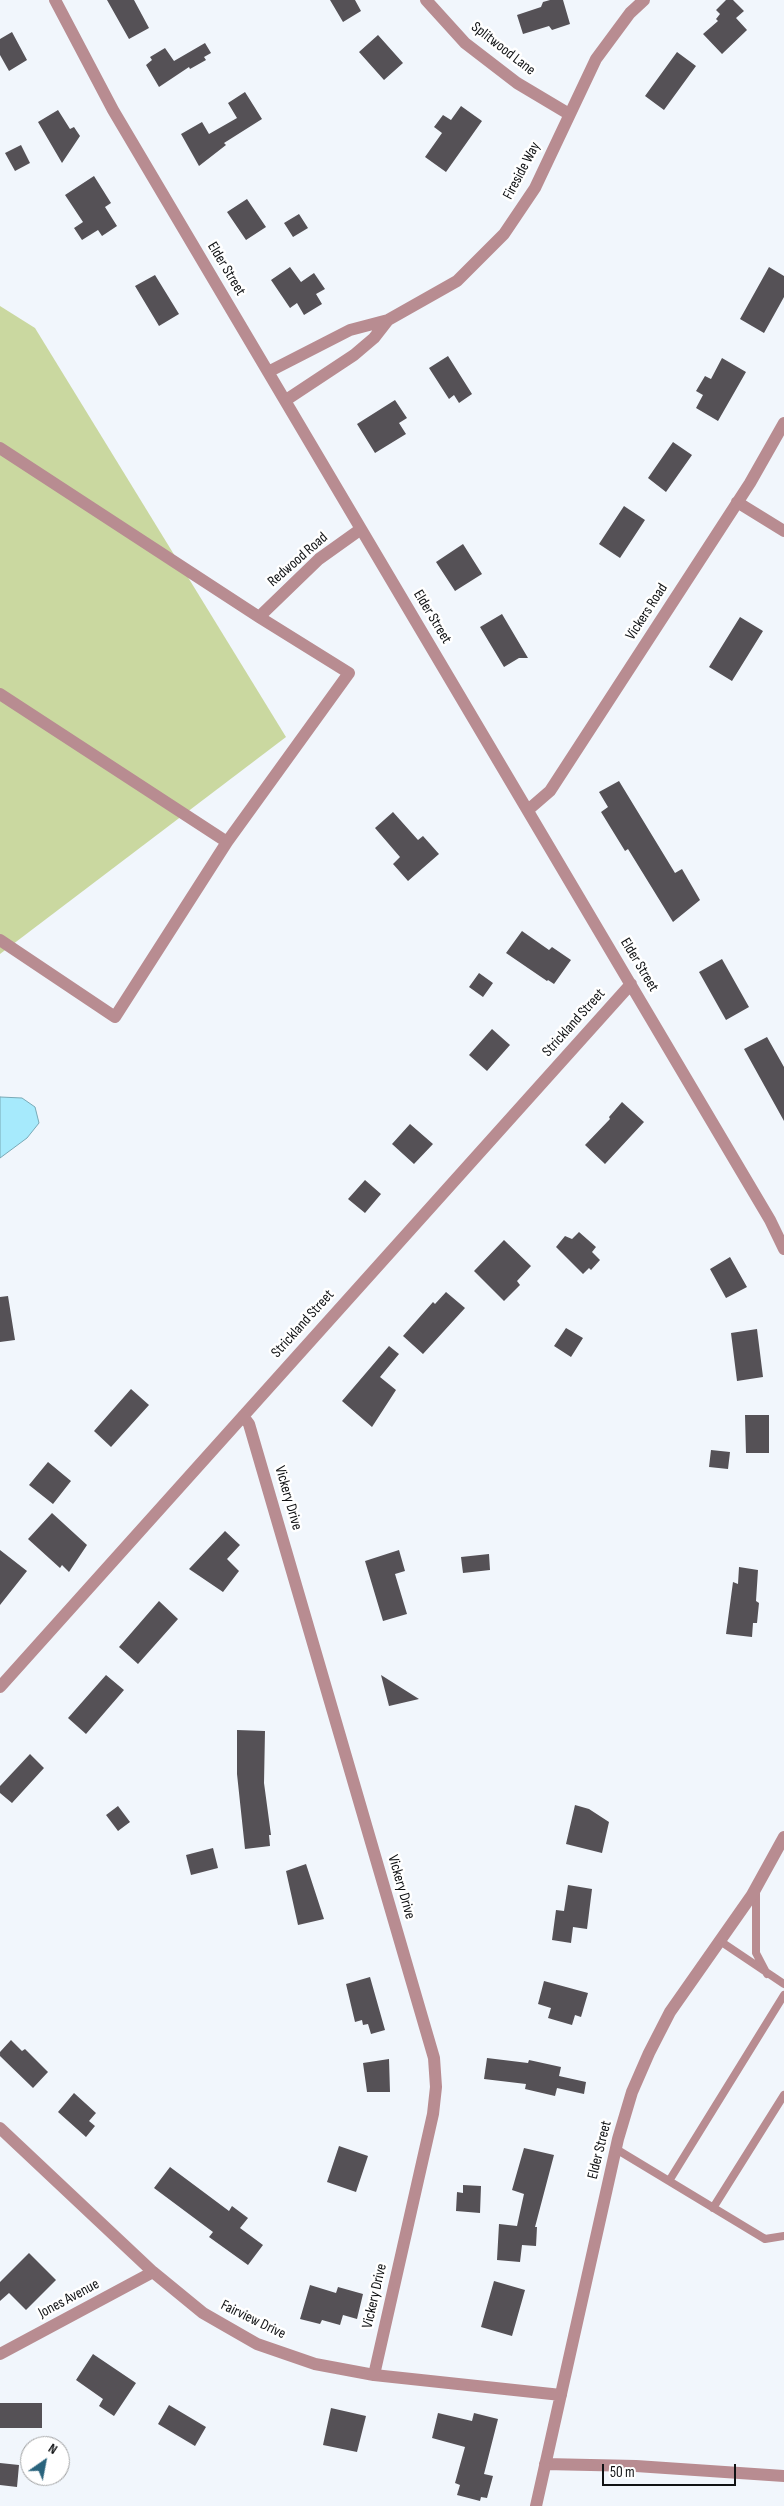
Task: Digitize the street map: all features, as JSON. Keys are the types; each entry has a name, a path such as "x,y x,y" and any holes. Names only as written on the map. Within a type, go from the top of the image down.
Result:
{"street":[{"name":"Elder Street","path":"55,0 112,110 286,400 631,984 770,1220 784,1249"},
{"name":"Splitwood Lane","path":"426,0 465,43 517,83 569,114"},
{"name":"Fireside Way","path":"268,372 350,330 388,320 457,281 504,234 535,188 596,59 630,13 644,0"},
{"name":"Fireside Way","path":"286,400 354,355 374,338 388,320"},
{"name":"Vickers Road","path":"528,810 550,791 737,502 784,423"},
{"path":"0,448 259,617 349,673 227,842 115,1017 0,940"},
{"path":"737,502 784,531"},
{"name":"Redwood Road","path":"259,617 319,559 361,529"},
{"path":"0,694 227,842"},
{"name":"Strickland Street","path":"0,1687 631,984"},
{"name":"Vickery Drive","path":"244,1416 250,1424 434,2058 436,2087 432,2114 374,2375"},
{"name":"Elder Street","path":"536,2506 616,2149 632,2092 648,2053 670,2012 756,1888 784,1837"},
{"name":"Fairview Drive","path":"0,2128 153,2272 204,2314 257,2344 315,2364 374,2375 561,2394"},
{"name":"Jones Avenue","path":"0,2354 153,2272"},
{"path":"545,2464 636,2466 784,2476"}],"lane":[{"path":"756,1888 756,1953 767,1974"},
{"path":"720,1941 784,1984"},
{"path":"669,2181 784,1996"},
{"path":"713,2208 784,2094"},
{"path":"616,2149 765,2239 784,2236"}],"green space":[{"path":"0,306 35,328 286,737 0,954"}],"water":[{"path":"0,1097 22,1098 35,1107 39,1123 27,1138 0,1158"}],"building":[{"path":"107,0 134,0 149,28 129,39"},
{"path":"330,0 355,0 361,11 343,22"},
{"path":"563,0 570,24 552,30 549,26 523,34 517,15 541,7 543,2"},
{"path":"726,0 733,0 744,11 736,18 747,30 722,54 703,34 718,21 716,19 720,14 716,10"},
{"path":"12,32 27,60 9,71 0,55 0,39"},
{"path":"378,35 403,63 384,80 359,52"},
{"path":"205,43 211,53 204,57 206,60 190,69 189,67 159,87 146,65 152,60 150,57 165,48 174,61"},
{"path":"677,52 696,66 664,110 645,96"},
{"path":"245,92 262,119 224,143 226,145 199,166 181,134 202,122 209,134 237,118 228,103"},
{"path":"461,106 482,121 446,172 425,157 442,133 434,127 443,115 451,120"},
{"path":"58,110 70,129 74,127 80,136 62,163 38,122"},
{"path":"21,145 30,163 15,171 5,153"},
{"path":"94,176 111,203 105,207 117,226 102,236 98,230 82,240 74,228 83,222 65,195"},
{"path":"247,199 266,227 246,240 227,212"},
{"path":"299,214 308,228 293,237 284,223"},
{"path":"290,267 301,282 314,273 325,289 316,294 322,304 304,315 297,303 290,308 271,280"},
{"path":"769,267 784,276 784,297 764,333 740,319"},
{"path":"155,275 179,314 159,326 135,286"},
{"path":"448,356 472,394 459,403 454,395 449,399 429,368"},
{"path":"722,358 746,372 718,421 696,408 703,395 696,391 705,376 711,379"},
{"path":"395,400 407,418 399,423 406,434 375,453 357,424"},
{"path":"673,442 692,455 666,492 648,478"},
{"path":"624,506 645,520 620,558 599,544"},
{"path":"463,544 482,574 455,591 436,562"},
{"path":"502,614 528,658 519,658 504,667 480,627"},
{"path":"740,617 763,631 732,681 709,667"},
{"path":"619,781 675,873 682,869 700,900 673,922 628,849 625,851 601,812 608,807 599,792"},
{"path":"393,812 418,840 423,836 439,854 408,881 393,864 400,857 375,828"},
{"path":"522,931 549,950 552,947 571,960 554,984 506,953"},
{"path":"722,959 749,1007 726,1020 699,972"},
{"path":"479,973 493,983 483,997 469,987"},
{"path":"492,1029 510,1045 487,1071 469,1055"},
{"path":"767,1037 784,1067 784,1121 744,1049"},
{"path":"622,1102 644,1122 605,1164 585,1145 610,1119 609,1117"},
{"path":"410,1124 433,1144 414,1164 392,1144"},
{"path":"365,1180 381,1194 365,1213 348,1199"},
{"path":"579,1232 596,1247 592,1252 600,1260 591,1270 589,1268 583,1274 556,1247 565,1236 572,1239"},
{"path":"504,1240 531,1266 517,1281 520,1285 504,1301 474,1271"},
{"path":"730,1257 747,1287 726,1298 710,1269"},
{"path":"446,1292 465,1308 423,1354 403,1336 433,1302 435,1304"},
{"path":"8,1296 15,1340 0,1342 0,1297"},
{"path":"566,1328 583,1338 571,1357 554,1346"},
{"path":"757,1329 763,1377 737,1381 731,1333"},
{"path":"389,1346 399,1354 380,1377 396,1390 372,1427 342,1401"},
{"path":"131,1389 149,1405 111,1447 94,1431"},
{"path":"745,1415 769,1415 769,1453 746,1453"},
{"path":"711,1450 730,1452 728,1469 709,1467"},
{"path":"48,1462 71,1481 53,1504 29,1485"},
{"path":"52,1513 87,1545 69,1572 62,1565 60,1568 28,1539"},
{"path":"225,1531 240,1545 227,1559 239,1571 223,1592 189,1569"},
{"path":"0,1550 27,1571 0,1605"},
{"path":"399,1550 405,1571 395,1574 407,1614 383,1621 365,1561"},
{"path":"489,1554 490,1570 463,1573 461,1557"},
{"path":"739,1567 758,1570 756,1601 759,1603 757,1623 753,1623 752,1637 726,1634 733,1582 738,1584"},
{"path":"159,1601 178,1619 138,1664 119,1647"},
{"path":"106,1675 124,1690 86,1734 68,1718"},
{"path":"381,1675 419,1699 389,1706"},
{"path":"237,1730 265,1731 264,1783 271,1835 269,1835 270,1846 245,1849 237,1774"},
{"path":"30,1754 44,1768 12,1803 0,1793 0,1786"},
{"path":"575,1805 589,1809 609,1822 602,1853 566,1844"},
{"path":"118,1806 130,1822 118,1831 106,1815"},
{"path":"213,1848 218,1868 191,1875 186,1855"},
{"path":"306,1864 324,1919 298,1925 286,1871"},
{"path":"568,1885 592,1889 587,1929 573,1927 571,1943 552,1940 556,1910 564,1911"},
{"path":"370,1977 385,2030 371,2034 368,2024 363,2025 362,2020 355,2022 346,1984"},
{"path":"544,1981 588,1993 581,2017 575,2015 572,2025 548,2018 551,2008 538,2004"},
{"path":"11,2040 22,2051 25,2049 48,2072 33,2088 0,2056 0,2052"},
{"path":"487,2058 528,2063 529,2060 561,2067 559,2076 586,2082 584,2094 557,2088 555,2096 525,2089 526,2084 484,2079"},
{"path":"389,2059 390,2092 367,2092 363,2063"},
{"path":"74,2093 96,2113 89,2121 95,2126 86,2137 58,2112"},
{"path":"339,2146 368,2156 356,2192 327,2182"},
{"path":"524,2148 554,2155 535,2227 537,2227 536,2246 522,2245 520,2262 497,2260 499,2224 517,2226 524,2194 512,2190"},
{"path":"170,2167 229,2211 232,2206 248,2218 240,2228 263,2245 248,2265 209,2237 213,2232 154,2188"},
{"path":"463,2185 481,2186 480,2213 456,2211 457,2192 463,2193"},
{"path":"29,2253 56,2280 26,2310 9,2293 0,2301 0,2282"},
{"path":"494,2281 525,2290 512,2336 481,2327"},
{"path":"310,2285 336,2293 338,2287 363,2294 357,2319 343,2315 340,2325 322,2320 320,2324 300,2319"},
{"path":"93,2354 136,2383 114,2416 99,2406 103,2399 76,2380"},
{"path":"0,2403 42,2403 42,2428 0,2428"},
{"path":"169,2405 206,2427 195,2446 158,2424"},
{"path":"331,2408 366,2416 357,2452 323,2445"},
{"path":"438,2413 472,2421 474,2413 498,2419 484,2474 493,2476 487,2498 481,2497 480,2501 457,2495 460,2485 455,2483 465,2447 432,2438"},
{"path":"0,2463 19,2465 17,2487 0,2485"}]}
